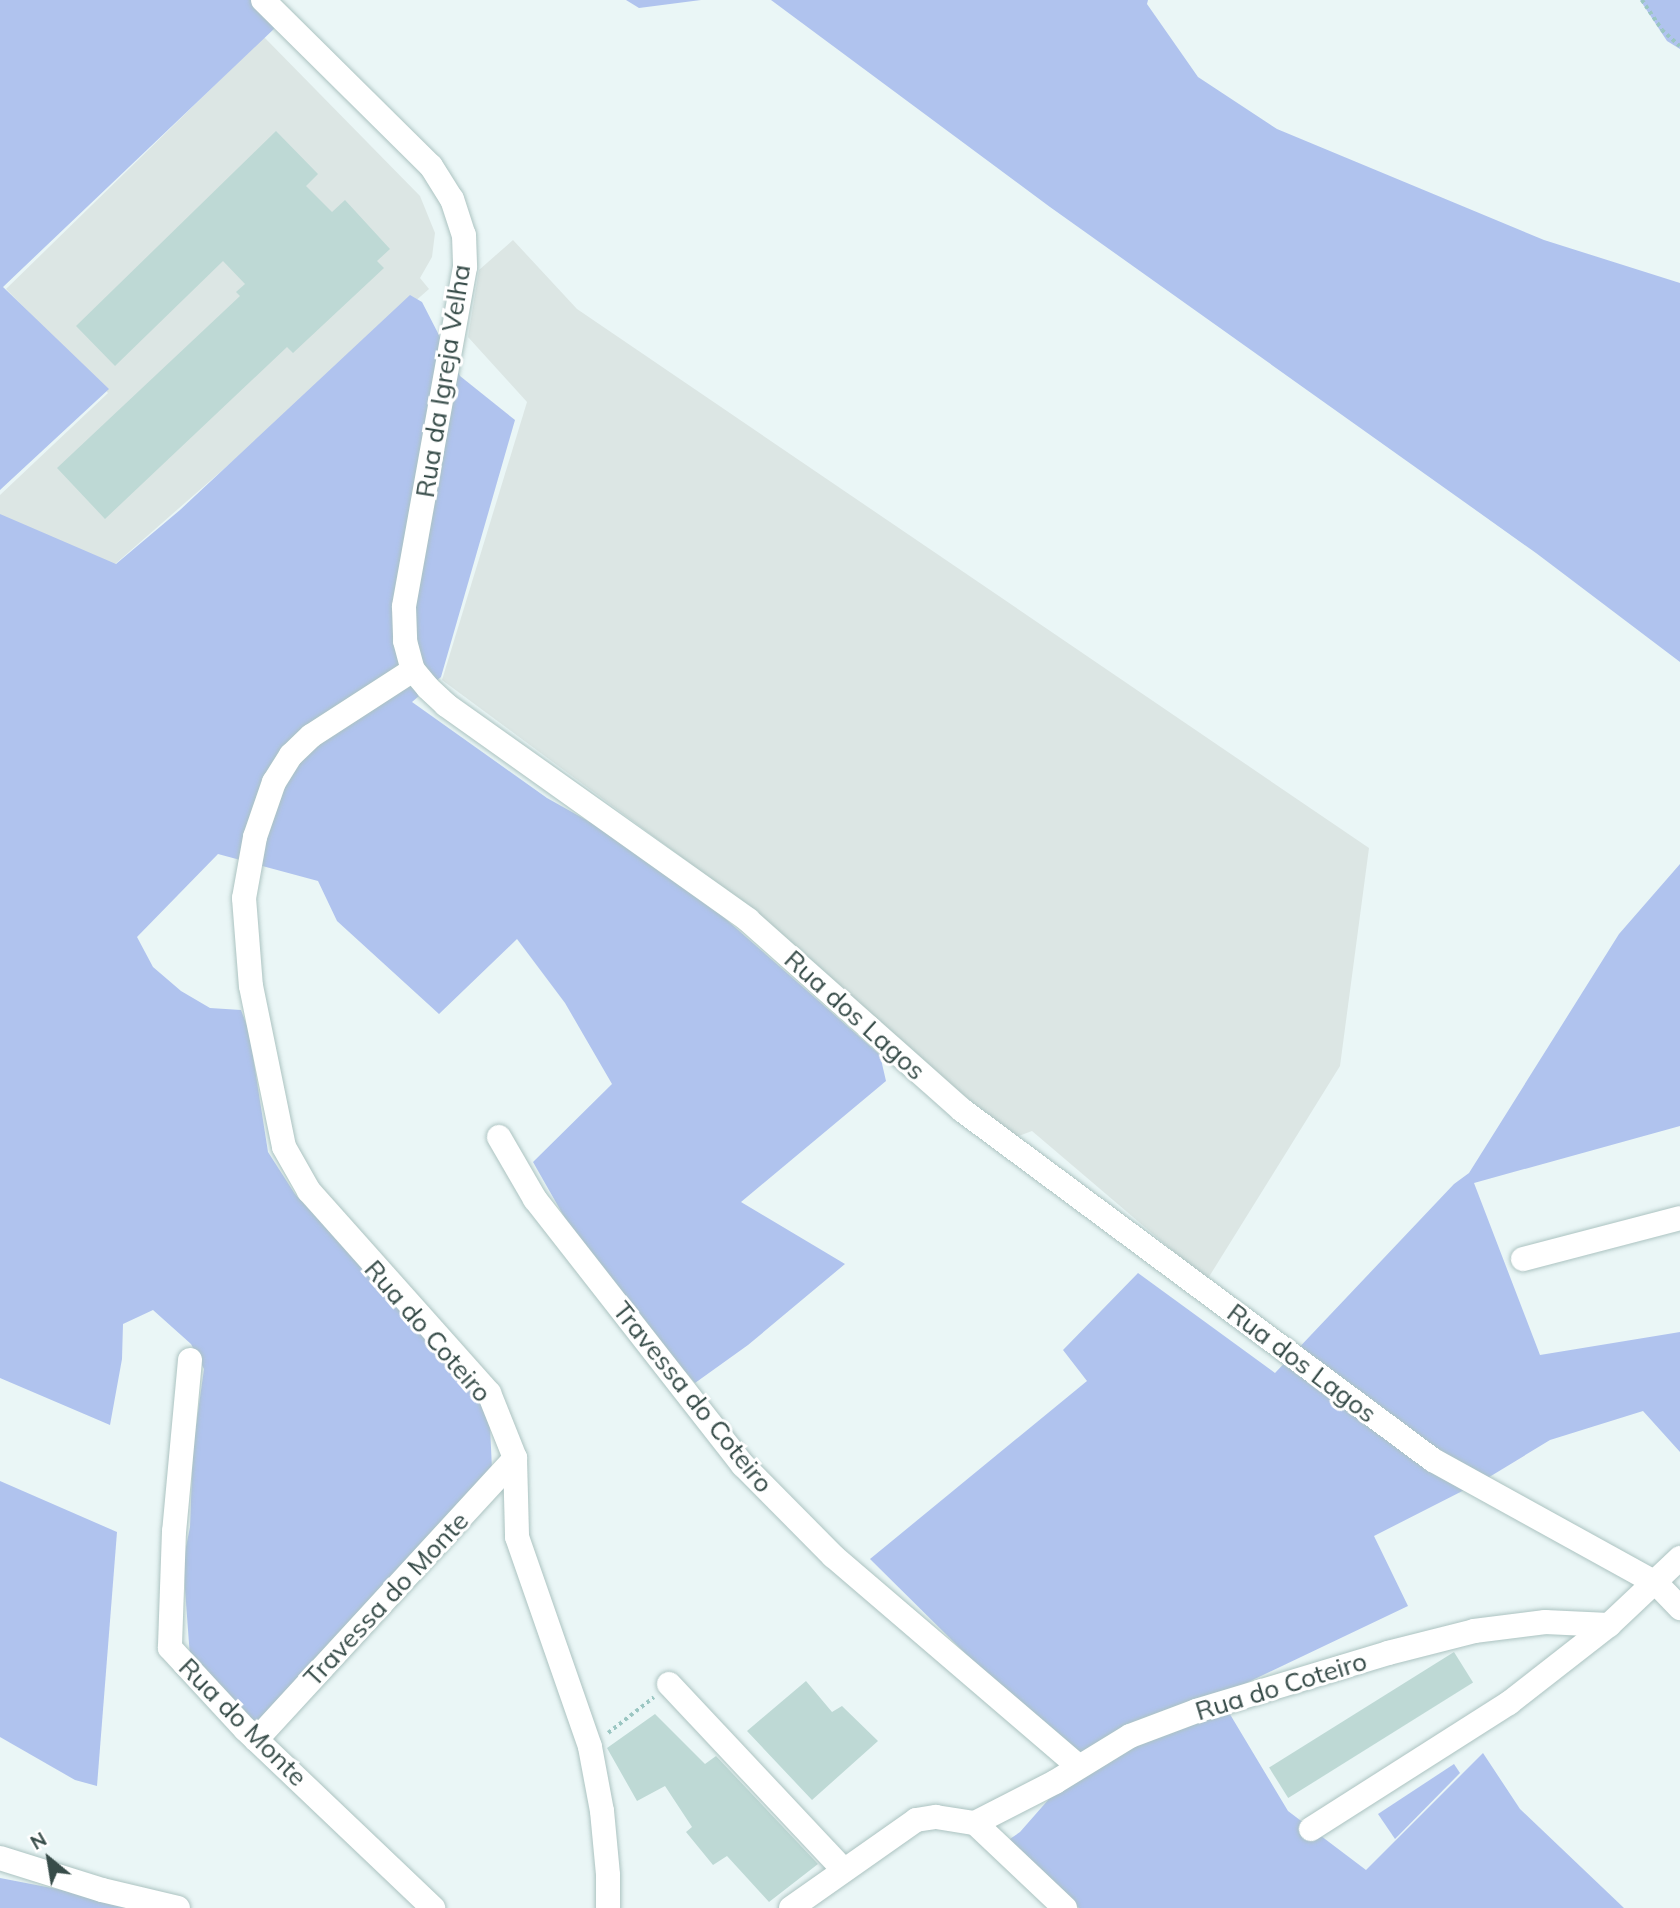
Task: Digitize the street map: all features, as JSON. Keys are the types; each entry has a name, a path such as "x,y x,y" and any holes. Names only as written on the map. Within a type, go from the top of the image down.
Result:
{"street":[{"name":"Rua da Igreja Velha","path":"263,0 431,166 452,199 464,235 465,267 404,607 405,641 413,670"},
{"name":"Rua do Coteiro","path":"413,670 311,736 291,755 274,782 255,837 244,898 251,986 284,1147 309,1191 489,1394 515,1458 517,1538 590,1747 602,1811 608,1908"},
{"name":"Rua dos Lagos","path":"413,670 446,705 748,920 962,1110 1433,1460 1656,1583 1680,1608"},
{"name":"Travessa do Coteiro","path":"499,1137 535,1199 743,1465 833,1556 1078,1766"},
{"path":"1523,1259 1680,1218"},
{"name":"Rua do Monte","path":"190,1360 174,1531 170,1648 256,1740 433,1908"},
{"name":"Travessa do Monte","path":"256,1740 515,1458"},
{"path":"1311,1829 1509,1703 1609,1625 1680,1558"},
{"name":"Rua do Coteiro","path":"975,1823 1055,1782 1130,1736 1185,1715 1388,1653 1474,1631 1545,1622 1609,1625"},
{"path":"669,1685 843,1869"},
{"path":"791,1908 916,1820 936,1817 975,1823 1065,1908"},
{"path":"0,1858 102,1889 178,1908"}],"path":[{"path":"1642,0 1662,30 1680,46"},
{"path":"590,1747 669,1685"}],"shaded area":[{"path":"0,0 263,0 277,26 3,287 109,389 0,490"},
{"path":"626,0 701,0 639,8"},
{"path":"771,0 1148,0 1147,4 1198,77 1277,129 1544,240 1680,283 1680,662 1536,553 1050,207"},
{"path":"1640,0 1680,0 1680,49 1667,41"},
{"path":"264,37 420,196 435,233 432,257 420,278 429,289 0,665 0,495 108,393 6,289"},
{"path":"513,240 577,309 1369,848 1340,1066 1207,1280 1032,1131 1016,1137 899,1044 764,918 442,680 527,402 468,337 479,270"},
{"path":"410,295 422,302 460,376 515,420 441,677 412,702 547,798 661,862 880,1055 886,1081 741,1202 845,1264 748,1345 695,1383 595,1271 533,1162 612,1084 565,1003 517,939 439,1014 337,921 318,881 218,854 137,937 153,967 181,991 210,1008 241,1010 249,1031 268,1152 295,1194 489,1405 492,1469 272,1731 253,1723 190,1657 183,1562 190,1527 193,1447 204,1369 191,1344 153,1310 123,1324 122,1359 110,1425 0,1378 0,514 116,564 180,510"},
{"path":"1680,864 1680,1126 1474,1183 1540,1355 1680,1332 1680,1452 1643,1411 1550,1440 1486,1479 1374,1536 1408,1606 1219,1696 1288,1811 1366,1870 1483,1753 1520,1809 1624,1908 1079,1908 1004,1843 1020,1832 1063,1783 1063,1742 972,1660 870,1559 1087,1381 1063,1350 1138,1273 1275,1373 1454,1184 1469,1173 1619,934"},
{"path":"0,1481 117,1532 97,1786 75,1780 0,1737"},
{"path":"1454,1764 1460,1773 1395,1839 1378,1814"},
{"path":"0,1878 78,1893 138,1908 0,1908"}],"building":[{"path":"276,131 318,174 306,186 332,212 345,200 390,249 377,261 384,268 293,353 287,347 105,519 57,468 240,296 236,292 245,284 223,261 115,366 76,326"},
{"path":"1454,1652 1473,1683 1288,1798 1269,1768"},
{"path":"806,1681 832,1712 842,1706 878,1741 812,1800 747,1731"},
{"path":"655,1714 705,1764 716,1756 818,1864 769,1902 727,1856 713,1865 686,1832 692,1827 665,1786 637,1801 607,1748"}]}
